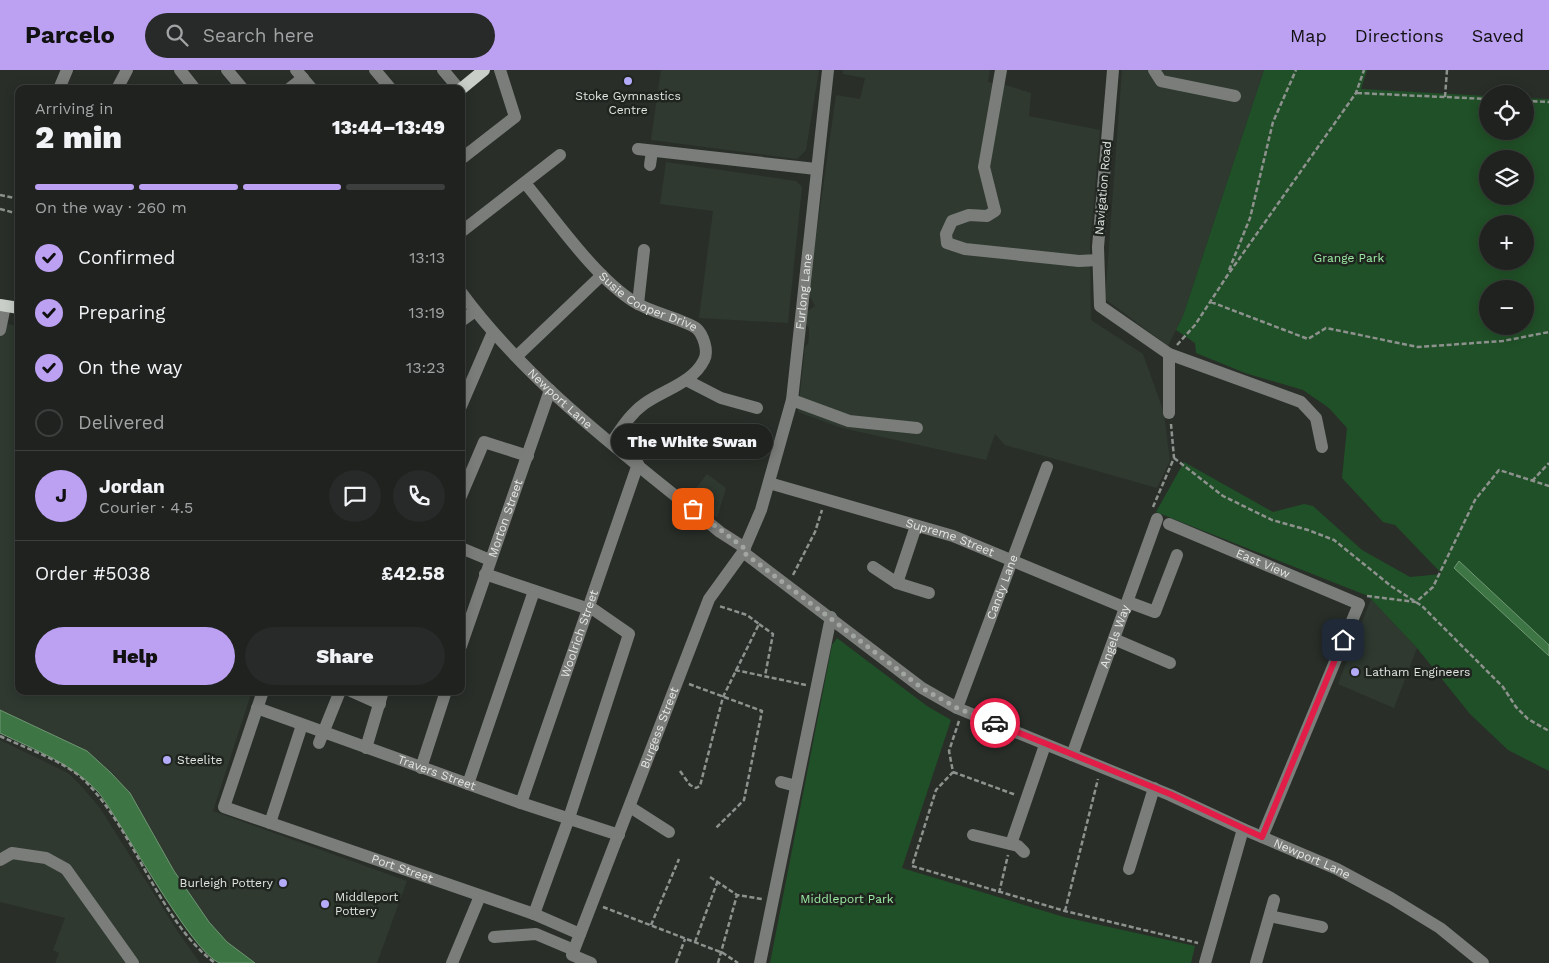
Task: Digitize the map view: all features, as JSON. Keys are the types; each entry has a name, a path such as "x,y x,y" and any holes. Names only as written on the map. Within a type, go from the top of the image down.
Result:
{"main road":[{"path":"465,85 484,70"},
{"path":"2,305 15,307"}],"street":[{"path":"61,85 67,70"},
{"path":"119,85 127,70"},
{"path":"180,70 193,85"},
{"path":"227,70 240,85"},
{"path":"375,70 388,85"},
{"path":"443,70 456,85"},
{"path":"465,156 515,117 500,70"},
{"name":"Furlong Lane","path":"761,510 792,400 828,70"},
{"path":"1001,70 984,167 995,211 987,216 969,215 952,221 946,234 947,243 965,249 1080,261 1098,260"},
{"name":"Navigation Road","path":"1113,70 1098,260 1100,306 1169,354"},
{"path":"1154,70 1161,81 1235,96"},
{"path":"292,85 299,74 309,85"},
{"path":"638,149 816,169"},
{"path":"650,165 652,151"},
{"path":"465,229 560,154"},
{"name":"Susie Cooper Drive","path":"525,183 602,275 621,293 638,304 695,328 704,339 706,358 686,380 643,404 629,418 612,442"},
{"path":"638,304 644,250"},
{"path":"517,356 602,275"},
{"name":"Newport Lane","path":"465,297 493,332 550,390 788,586 922,688 960,709 1154,788 1337,870 1391,898 1440,928 1483,963"},
{"path":"0,330 2,305"},
{"path":"465,318 475,310"},
{"path":"465,397 493,332"},
{"path":"1169,413 1169,354 1301,402 1316,418 1322,447"},
{"path":"686,380 721,398 757,408"},
{"name":"Morton Street","path":"465,634 550,390"},
{"path":"792,400 849,420 916,428"},
{"path":"465,487 484,442 528,456"},
{"name":"Woolrich Street","path":"522,803 638,464"},
{"name":"Candy Lane","path":"960,709 1011,561 1047,467"},
{"name":"Supreme Street","path":"769,483 953,536 1011,561 1127,605 1155,612 1177,555"},
{"name":"Burgess Street","path":"573,953 708,602 744,550 761,510"},
{"name":"East View","path":"1163,521 1363,600"},
{"name":"Angels Way","path":"1072,755 1127,605 1163,521"},
{"path":"897,582 916,526"},
{"path":"465,550 490,560"},
{"path":"873,567 897,582 929,594"},
{"path":"485,574 590,608 630,634 534,914"},
{"path":"468,784 534,591"},
{"path":"1262,837 1363,600"},
{"path":"760,963 831,617"},
{"path":"1114,639 1170,663"},
{"path":"257,708 262,695"},
{"path":"320,738 338,695"},
{"path":"421,768 445,695"},
{"path":"366,748 382,697"},
{"name":"Travers Street","path":"257,708 302,725 320,738 366,748 619,835"},
{"name":"Port Street","path":"257,708 224,807 270,823 289,823 480,896 534,914 580,934"},
{"path":"270,823 302,725"},
{"path":"1011,844 1045,745"},
{"path":"781,782 796,786"},
{"path":"1129,870 1154,788"},
{"path":"630,807 670,832"},
{"path":"1205,963 1243,829"},
{"path":"973,834 1018,846 1024,852"},
{"path":"0,860 12,854 46,858 66,868 133,963"},
{"path":"452,963 480,896"},
{"path":"1256,963 1274,900"},
{"path":"1270,916 1322,927"},
{"path":"494,937 536,934 591,963"}],"path":[{"path":"1226,276 1250,218 1273,122 1296,70"},
{"path":"1169,354 1195,325 1226,276 1356,93 1364,70"},
{"path":"1445,97 1447,70"},
{"path":"1356,93 1479,99"},
{"path":"1534,101 1549,102"},
{"path":"0,194 15,198"},
{"path":"0,209 15,213"},
{"path":"1211,302 1308,339 1326,328 1418,347 1503,341 1549,332"},
{"path":"1163,521 1149,515 1174,458 1169,413"},
{"path":"1174,458 1223,496 1272,520 1308,530 1334,540 1392,586 1416,602 1503,687 1516,707 1528,719 1549,731"},
{"path":"1532,481 1549,463"},
{"path":"1363,600 1416,602 1432,587 1475,500 1499,470 1549,486"},
{"path":"788,586 815,532 826,499"},
{"path":"708,602 747,615 773,634 765,676"},
{"path":"680,771 690,785 696,788 700,786 723,697 734,670 759,624"},
{"path":"734,670 817,687"},
{"path":"678,680 762,710 744,800 716,828"},
{"path":"953,772 949,751 960,709"},
{"path":"0,736 66,767 84,780 106,808 183,930 214,963"},
{"path":"1065,912 1101,766"},
{"path":"953,772 1027,799"},
{"path":"953,772 936,790 912,866 1065,912 1209,946"},
{"path":"998,893 1011,844"},
{"path":"651,925 679,859"},
{"path":"710,877 737,895 773,901"},
{"path":"695,942 718,882"},
{"path":"718,963 737,895"},
{"path":"592,903 722,953 738,963"},
{"path":"676,963 685,938"}],"shaded area":[{"path":"661,70 819,70 806,150 797,159 651,140"},
{"path":"843,70 990,70 988,82 1031,93 1029,116 1100,130 1090,245 1091,320 1143,354 1164,413 1170,461 1157,488 1005,445 995,434 986,460 842,428 798,412 805,346 808,344 809,336 809,328 804,322 806,312 815,306 808,293 836,95 860,99 865,78 843,74"},
{"path":"1122,70 1264,70 1183,316 1168,346 1105,299"},
{"path":"666,162 796,181 802,187 788,323 699,318 713,211 660,204"},
{"path":"0,323 15,325 15,695 251,695 213,811 407,881 377,963 255,963 227,942 209,922 174,871 130,793 110,772 87,751 0,710"},
{"path":"707,474 726,488 717,518 690,496"},
{"path":"1459,561 1549,645 1549,656 1454,568"},
{"path":"1371,599 1417,648 1394,708 1338,684"},
{"path":"0,710 87,751 110,772 130,793 174,871 209,922 227,942 255,963 220,963 208,954 175,913 99,793 65,765 0,733"},
{"path":"0,740 68,773 83,788 100,808 178,932 200,963 55,963 59,953 53,950 65,918 0,902"}],"green space":[{"name":"Grange Park","path":"1264,70 1367,70 1361,89 1479,96 1479,140 1534,140 1534,98 1549,99 1549,771 1508,750 1470,714 1417,648 1368,596 1156,512 1184,462 1273,512 1304,504 1313,506 1362,550 1410,577 1442,574 1395,525 1383,522 1342,478 1347,428 1329,408 1303,390 1245,373 1196,353 1195,343 1176,330 1183,316"},
{"name":"Middleport Park","path":"837,638 927,706 951,720 902,868 1064,917 1195,946 1191,963 770,963 832,645"}],"way so far":[{"path":"693,509 720,532 744,548 743,552 922,688 957,708 995,723"}],"place":[{"name":"Stoke Gymnastics Centre","path":"628,81"},
{"name":"The White Swan","path":"693,509"},
{"name":"Latham Engineers","path":"1355,672"},
{"name":"Steelite","path":"167,760"},
{"name":"Burleigh Pottery","path":"283,883"},
{"name":"Middleport Pottery","path":"325,904"}],"route":[{"path":"995,723 1170,794 1262,837 1343,640"}]}
